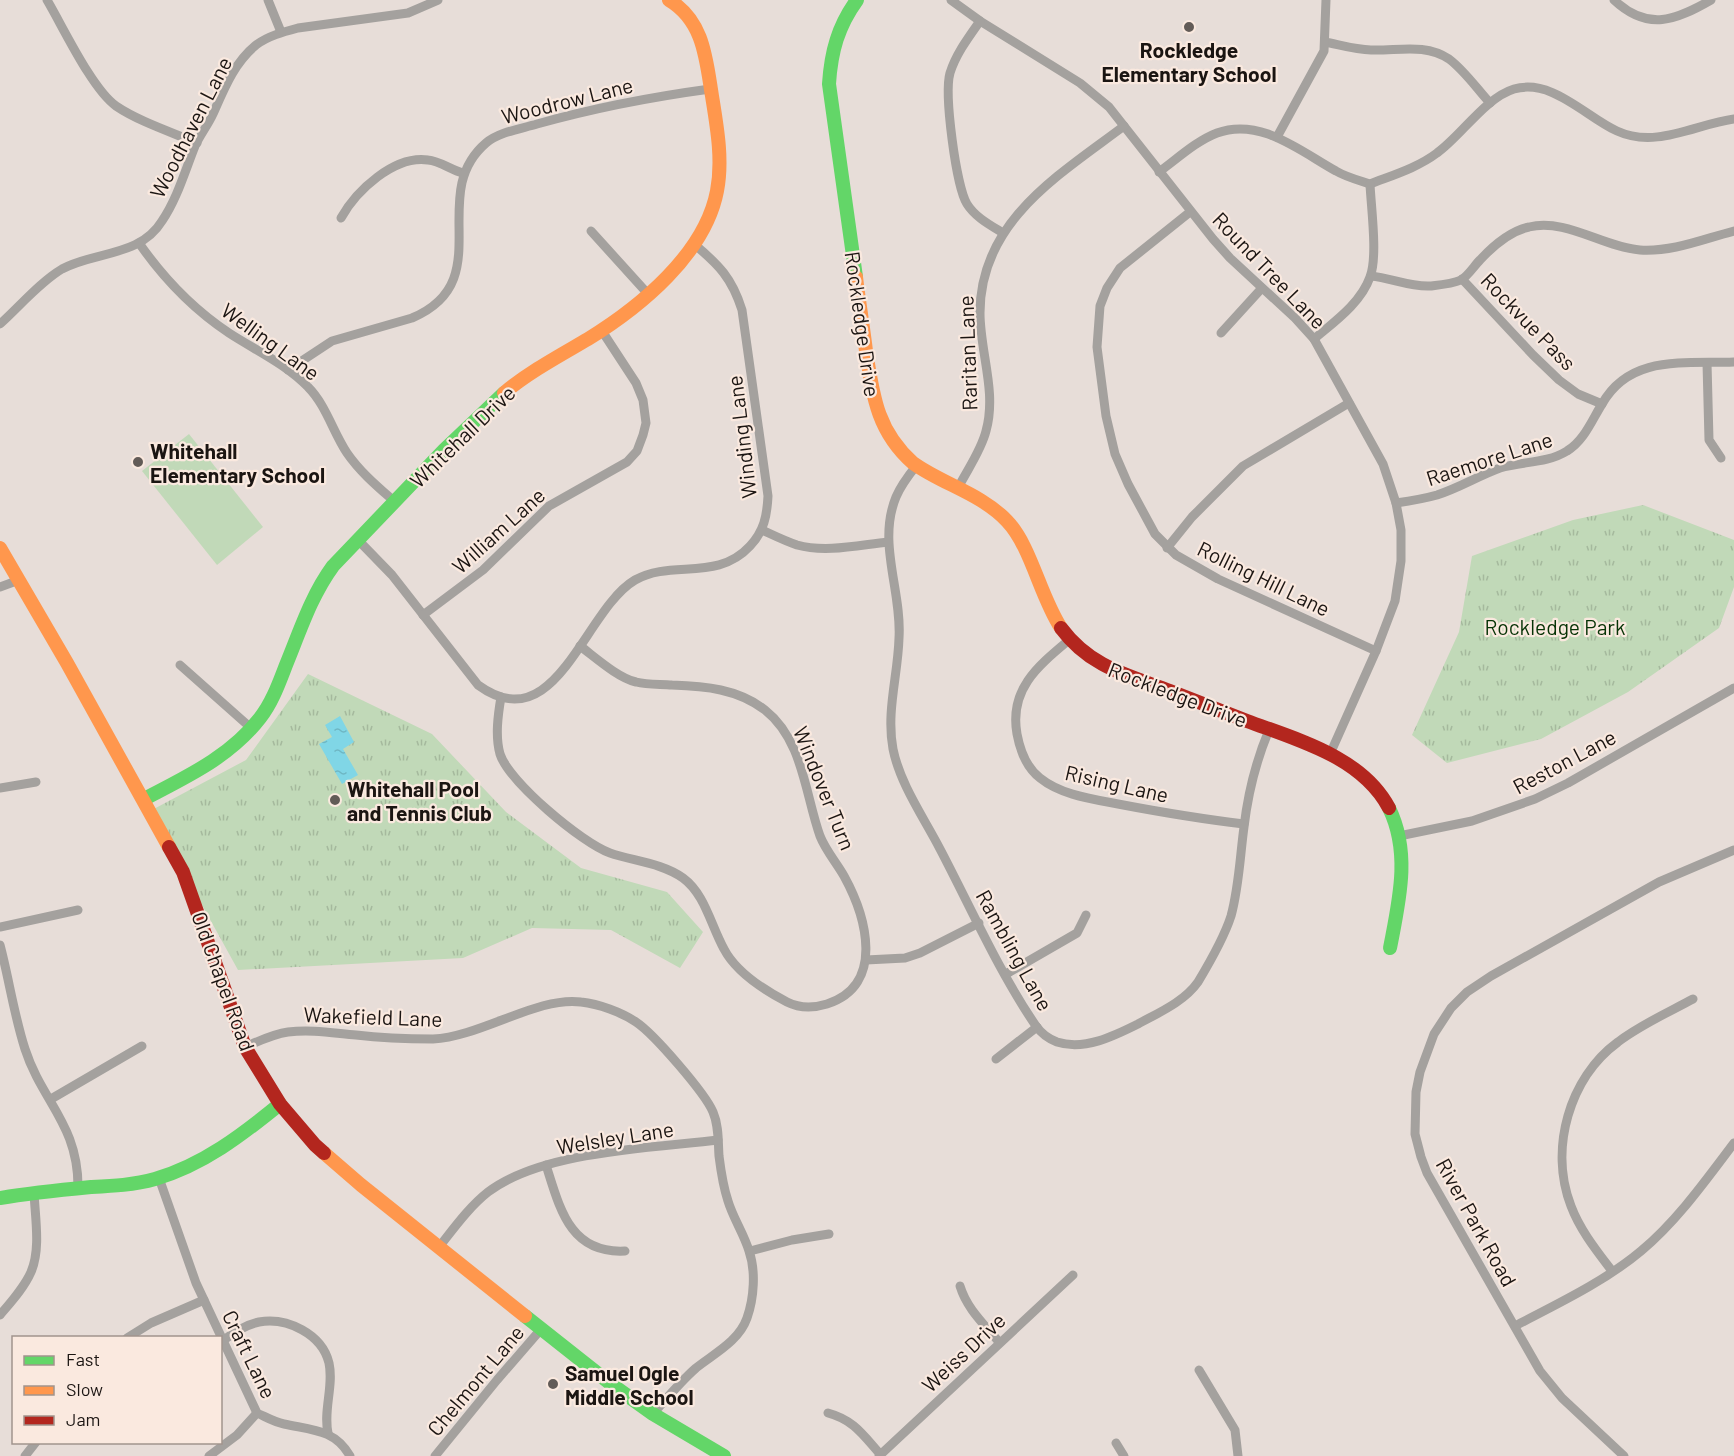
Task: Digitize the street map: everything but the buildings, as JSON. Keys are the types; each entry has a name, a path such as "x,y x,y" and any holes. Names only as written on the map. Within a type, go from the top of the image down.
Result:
{"street":[{"path":"47,0 90,75 109,100 131,115 196,143"},
{"path":"268,0 281,32"},
{"name":"Woodhaven Lane","path":"0,324 49,278 62,269 124,250 139,243 161,223 196,143 224,89 239,63 257,44 281,32 312,25 408,13 438,0"},
{"name":"Round Tree Lane","path":"951,0 980,21 1080,83 1109,107 1190,212 1230,258 1295,318 1314,339 1383,464 1396,503 1401,530 1400,573 1395,601 1376,651 1330,754"},
{"path":"1277,137 1320,60 1325,42 1326,0"},
{"path":"1614,0 1635,14 1661,20 1685,15 1711,0"},
{"name":"Whitehall Drive","path":"144,800 218,757 237,743 251,728 271,699 316,593 333,567 395,502 499,397 602,331 648,294 694,244 713,210 719,183 719,154 706,54 701,38 689,17 674,1"},
{"name":"Rockledge Drive","path":"851,2 838,30 830,59 829,84 874,403 888,436 916,466 990,507 1009,523 1022,543 1053,619 1069,640 1101,665 1330,754 1355,770 1374,787 1387,804 1399,836 1402,866 1390,948"},
{"path":"980,21 960,51 951,70 948,84 950,108 964,199 976,215 1003,233"},
{"path":"1325,42 1371,50 1405,48 1437,54 1448,59 1461,70 1490,104"},
{"path":"1159,172 1202,141 1224,131 1246,129 1277,137 1335,171 1370,184 1408,169 1436,154 1490,104 1504,93 1517,88 1542,89 1617,131 1633,136 1676,134 1734,119"},
{"name":"Woodrow Lane","path":"288,370 332,341 412,318 424,313 444,297 450,290 457,271 460,191 463,173 480,148 493,138 581,112 710,89"},
{"name":"Raritan Lane","path":"958,488 983,439 987,426 990,397 980,326 985,269 1003,233 1033,196 1124,126"},
{"path":"341,218 355,197 380,176 402,163 425,159 463,173"},
{"path":"1314,339 1357,299 1371,276 1373,259 1370,184"},
{"name":"Rolling Hill Lane","path":"1190,212 1133,256 1115,274 1102,299 1097,322 1098,356 1112,445 1137,504 1167,549 1218,579 1376,651"},
{"path":"1371,276 1390,278 1407,284 1429,286 1446,284 1462,279 1497,244 1528,227 1552,226 1640,250 1684,246 1734,231"},
{"path":"591,231 648,294"},
{"name":"Welling Lane","path":"139,243 155,266 199,312 288,370 306,385 318,399 341,443 358,467 395,502"},
{"name":"Winding Lane","path":"501,697 516,698 530,695 547,687 558,677 612,601 634,581 655,574 721,565 745,552 762,530 767,512 767,484 742,310 733,286 723,270 694,244"},
{"name":"Rockvue Pass","path":"1462,279 1559,380 1578,394 1602,404"},
{"path":"1221,333 1262,288"},
{"name":"William Lane","path":"423,615 483,570 549,506 627,462 637,451 646,423 643,400 636,383 602,331"},
{"name":"Raemore Lane","path":"1396,503 1438,494 1501,468 1560,455 1578,441 1614,385 1634,372 1656,366 1734,362"},
{"path":"1707,363 1709,440 1721,458"},
{"path":"1167,549 1192,518 1243,466 1349,403"},
{"name":"Rambling Lane","path":"916,466 895,499 888,542 900,636 891,712 894,753 906,783 979,923 1006,974 1042,1033 1056,1042 1084,1045 1127,1030 1189,993 1229,922 1240,867 1244,824 1253,776 1269,730"},
{"path":"762,530 798,545 811,547 828,548 888,542"},
{"path":"358,540 392,574 478,685 489,693 501,697"},
{"name":"Old Chapel Road","path":"0,548 183,872 231,1013 245,1047 280,1104 305,1134 336,1164 439,1247 653,1414 724,1456"},
{"path":"0,587 20,580"},
{"name":"Rising Lane","path":"1069,640 1032,674 1023,688 1017,705 1018,740 1026,759 1038,777 1056,788 1099,800 1190,818 1244,824"},
{"name":"Windover Turn","path":"501,697 498,717 499,751 506,766 511,774 572,830 594,846 669,871 685,879 700,900 726,954 763,988 792,1004 806,1007 824,1004 843,996 853,987 866,960 865,932 851,888 821,837 789,737 774,718 754,702 733,692 696,686 633,682 580,646"},
{"path":"180,665 251,728"},
{"name":"Reston Lane","path":"1399,836 1472,821 1535,799 1568,783 1734,688"},
{"path":"0,788 36,782"},
{"name":"River Park Road","path":"1623,1456 1562,1398 1540,1371 1427,1173 1415,1134 1416,1092 1420,1072 1434,1034 1451,1008 1467,992 1491,976 1659,882 1734,850"},
{"path":"0,927 78,910"},
{"path":"1006,974 1077,933 1086,915"},
{"path":"866,960 905,958 920,953 979,923"},
{"path":"0,945 25,1051 73,1144 78,1171 78,1189"},
{"path":"1612,1271 1587,1239 1570,1205 1563,1177 1561,1153 1569,1111 1588,1073 1618,1041 1693,999"},
{"name":"Wakefield Lane","path":"245,1047 278,1034 303,1030 398,1038 439,1038 487,1026 553,1004 580,1001 638,1023 707,1101 713,1112 723,1187 729,1206 750,1251 753,1291 744,1325 730,1342 679,1384 653,1414"},
{"path":"996,1059 1037,1027"},
{"path":"51,1099 142,1046"},
{"path":"0,1198 34,1192 130,1184 159,1178 188,1168 214,1155 280,1104"},
{"name":"Welsley Lane","path":"439,1247 487,1192 504,1182 546,1165 592,1155 718,1140"},
{"path":"1515,1326 1573,1296 1640,1252 1664,1229 1734,1143"},
{"path":"546,1165 560,1207 573,1231 596,1248 609,1252 625,1251"},
{"name":"Craft Lane","path":"159,1178 188,1263 220,1336"},
{"path":"0,1315 26,1282 33,1267 36,1244 34,1192"},
{"path":"750,1251 792,1240 829,1234"},
{"name":"Weiss Drive","path":"880,1455 1073,1275"},
{"path":"960,1286 973,1312 999,1342"},
{"path":"130,1336 151,1323 204,1300"},
{"path":"222,1341 246,1326 276,1321 297,1326 316,1340 326,1355 330,1371 326,1421 328,1433 350,1456"},
{"name":"Chelmont Lane","path":"435,1456 542,1328"},
{"name":"Craft Lane","path":"222,1341 257,1413 282,1424 328,1433"},
{"path":"1199,1370 1235,1430 1238,1456"},
{"path":"209,1456 237,1435 257,1413"},
{"path":"828,1413 843,1417 850,1422 880,1455"},
{"path":"1116,1443 1124,1456"},
{"path":"25,1456 35,1444"}],"green space":[{"path":"189,434 263,527 217,565 142,471"},
{"name":"Rockledge Park","path":"1643,505 1734,540 1734,587 1719,628 1628,692 1541,739 1447,763 1412,735 1459,632 1472,556 1573,520"},
{"name":"Whitehall Pool and Tennis Club","path":"308,674 432,734 506,812 581,868 667,892 703,932 680,968 611,930 532,928 463,958 238,970 150,811 246,760"}],"water":[{"path":"340,716 354,742 343,749 358,775 342,784 319,744 332,737 325,725"}],"traffic: fast":[{"path":"856,277 829,84 837,40 857,0"},
{"path":"144,799 206,765 248,732 272,699 312,602 333,566 444,450 504,393"},
{"path":"1389,808 1400,842 1401,860 1399,895 1390,948"},
{"path":"0,1198 56,1190 131,1184 173,1173 221,1148 280,1104"},
{"path":"525,1316 653,1414 724,1456"}],"traffic: slow":[{"path":"504,393 534,371 608,326 649,295 685,257 710,214 719,179 719,155 708,68 701,42 690,19 669,0"},
{"path":"856,277 874,398 891,438 913,463 986,503 1007,521 1023,544 1061,628"},
{"path":"0,548 169,847"},
{"path":"324,1153 525,1316"}],"traffic: jam":[{"path":"1061,628 1084,652 1110,668 1327,752 1363,776 1377,790 1389,808"},
{"path":"169,847 183,872 245,1047 280,1104 324,1153"}],"place":[{"name":"Rockledge Elementary School","path":"1189,27"},
{"name":"Whitehall Elementary School","path":"138,462"},
{"name":"Whitehall Pool and Tennis Club","path":"335,800"},
{"name":"Samuel Ogle Middle School","path":"553,1384"}]}
